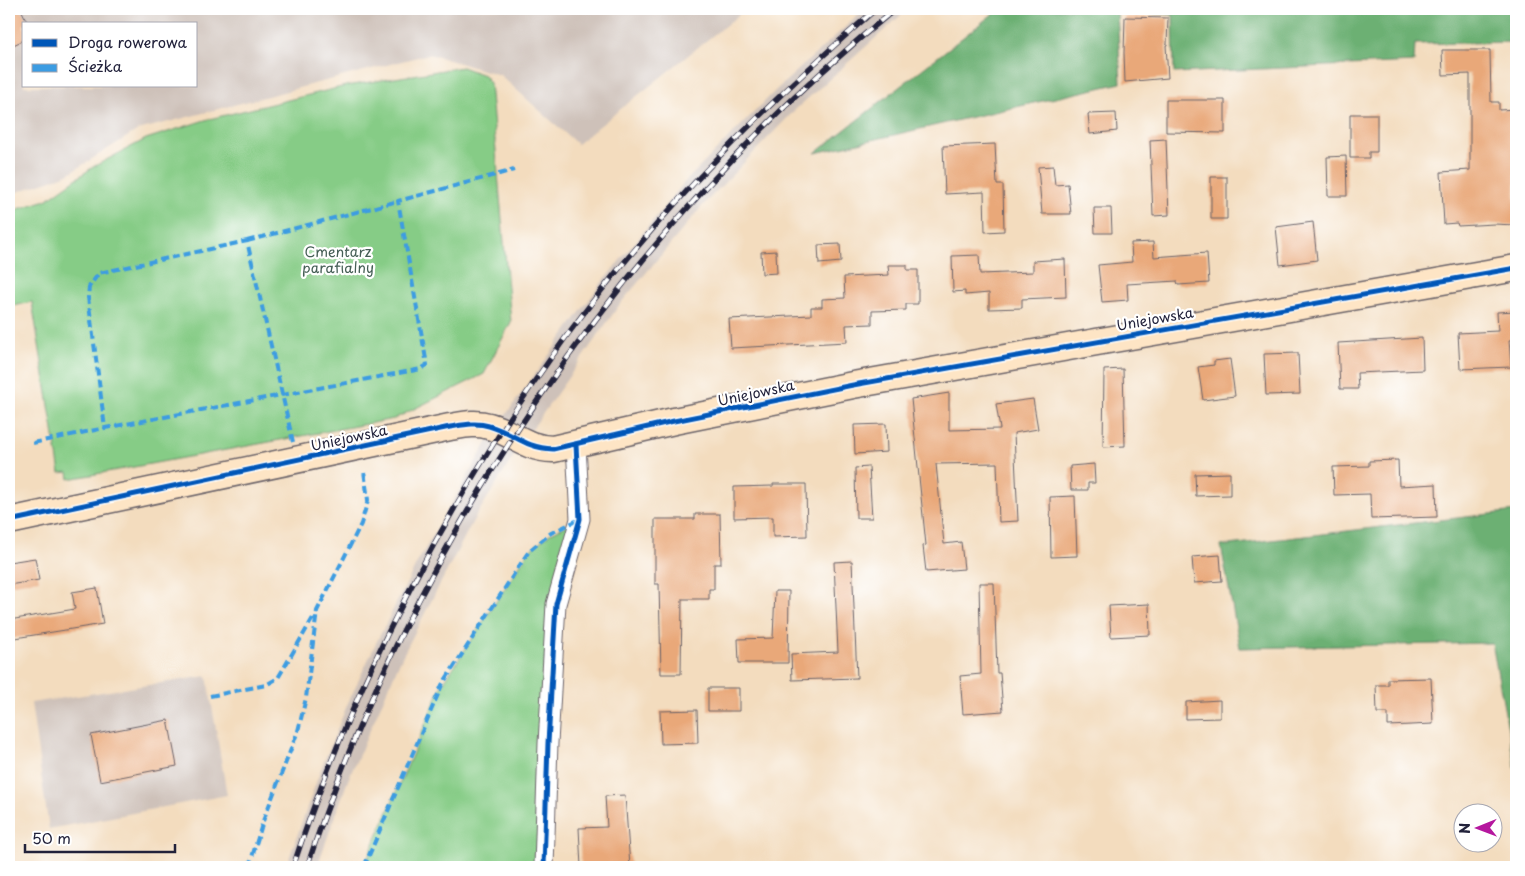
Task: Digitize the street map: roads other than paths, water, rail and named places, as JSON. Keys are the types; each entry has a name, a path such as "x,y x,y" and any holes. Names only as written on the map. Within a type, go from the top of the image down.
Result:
{"main road":[{"name":"Uniejowska","path":"9,521 472,424 490,426 523,443 538,448 553,449 674,421 852,385 1516,268"}],"street":[{"path":"544,867 548,742 556,604 580,519 576,444"}],"railway":[{"path":"293,867 318,796 376,658 445,524 525,396 568,334 602,290 675,204 752,123 876,9"},
{"path":"307,867 352,744 407,624 469,508 540,396 619,290 704,190 796,96 895,9"}],"park label":[{"name":"Cmentarz parafialny","path":"338,260"}]}
